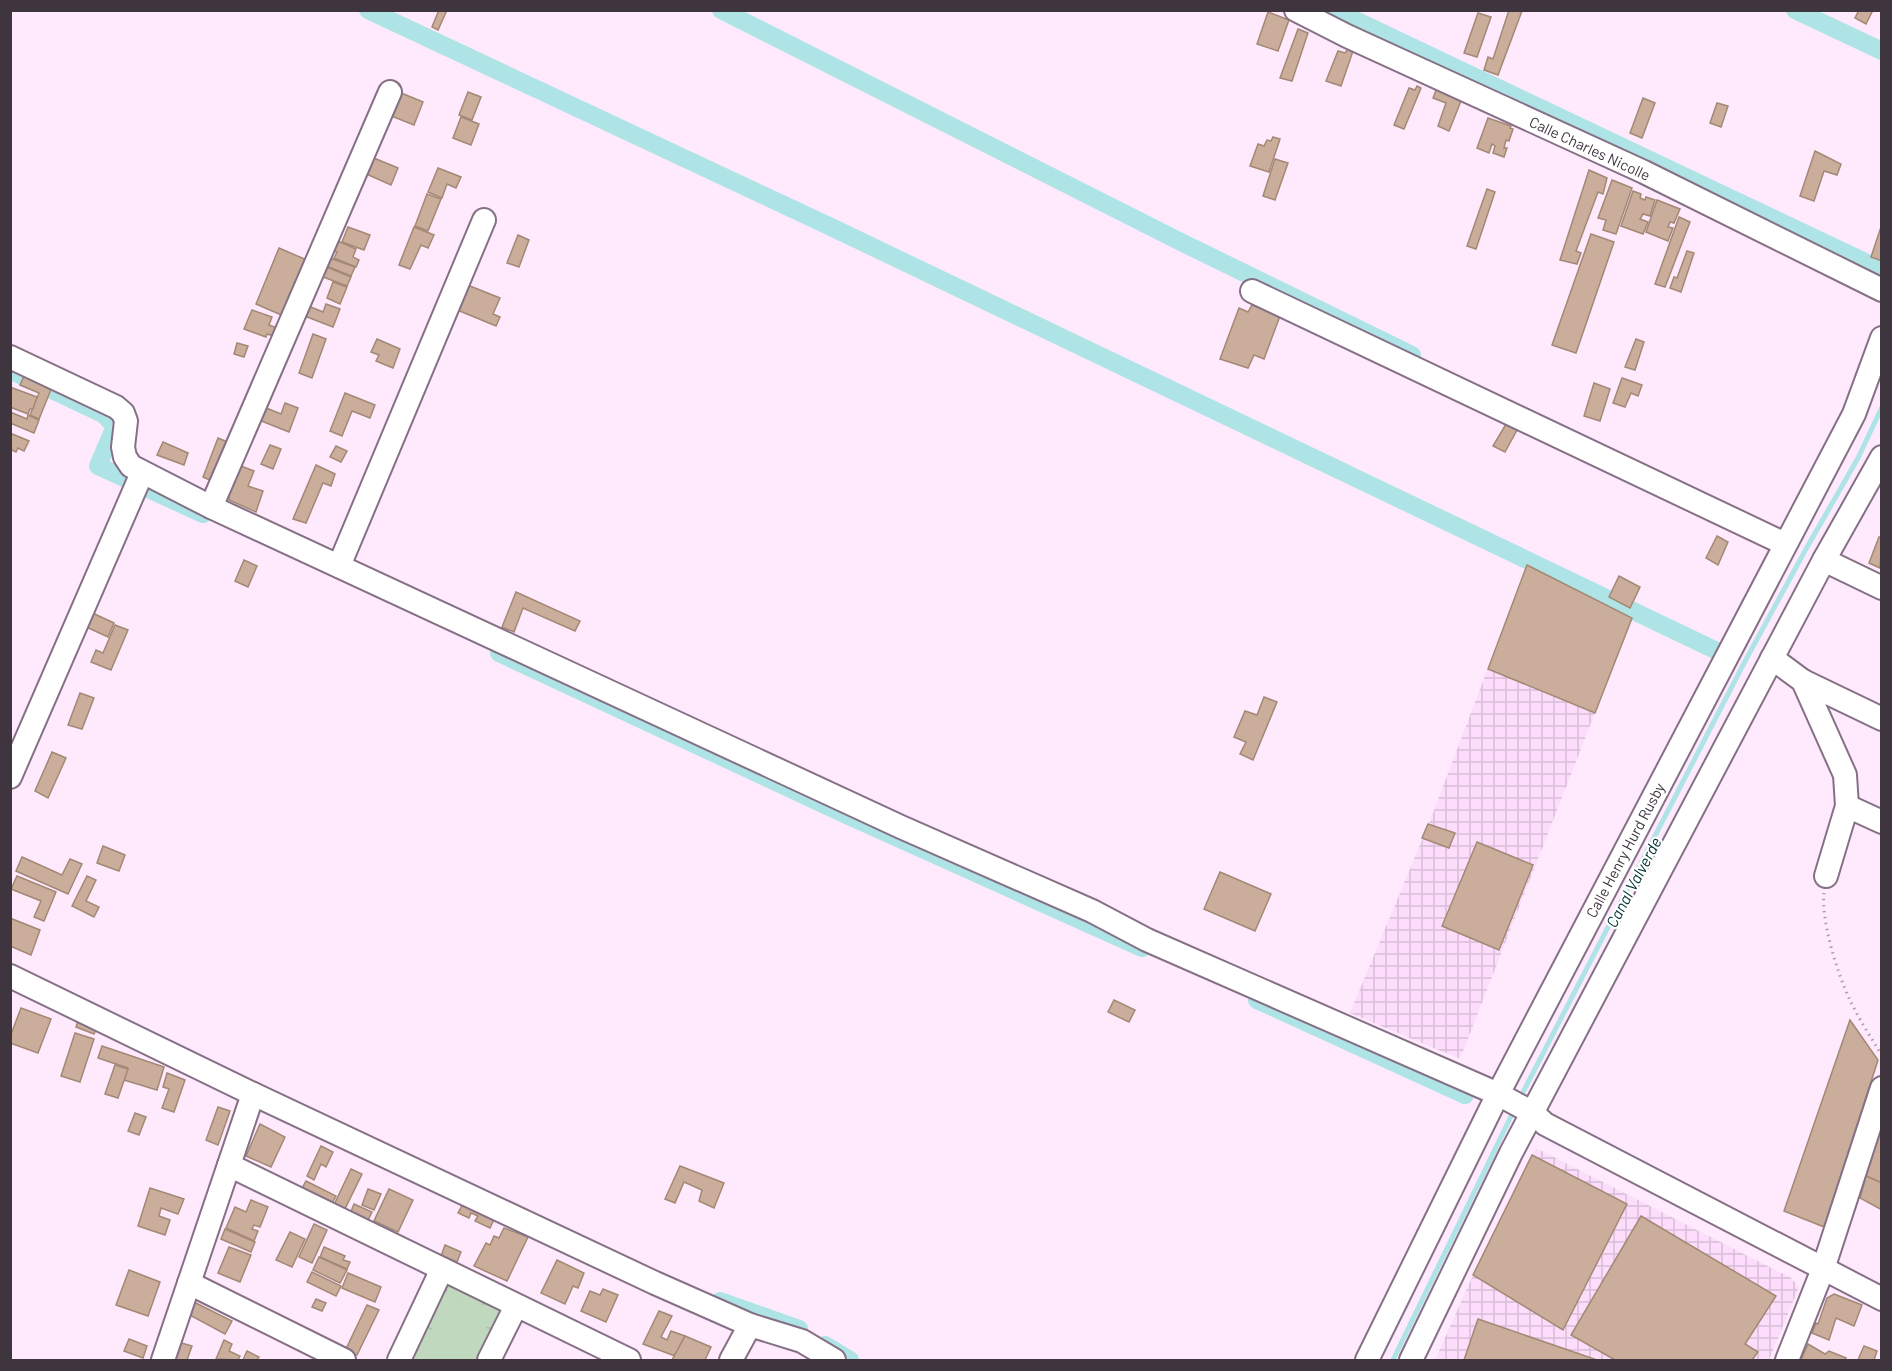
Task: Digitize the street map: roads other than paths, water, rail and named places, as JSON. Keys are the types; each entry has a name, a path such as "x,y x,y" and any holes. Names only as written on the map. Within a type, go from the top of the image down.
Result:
{"street":[{"name":"Calle Charles Nicolle","path":"1296,10 1347,36 1644,172 1881,290"},
{"path":"211,507 390,92"},
{"path":"339,566 484,220"},
{"path":"1252,291 1785,544"},
{"name":"Calle Henry Hurd Rusby","path":"1411,1360 1510,1154 1516,1103 1785,544 1854,414 1881,338"},
{"path":"10,357 90,394 123,413 126,421 123,447 125,457 131,466 142,473 902,827 1092,911 1147,940 1516,1103 1545,1124 1881,1299"},
{"name":"Calle Henry Hurd Rusby","path":"1367,1360 1772,658 1881,457"},
{"path":"10,777 142,473"},
{"path":"1824,560 1881,588"},
{"path":"1772,658 1803,681 1881,719"},
{"path":"1803,681 1845,776 1847,806 1826,876"},
{"path":"1847,806 1881,822"},
{"path":"10,975 253,1094 645,1278 750,1325 802,1341 834,1360"},
{"path":"1787,1360 1823,1269 1881,1088"},
{"path":"163,1360 253,1094"},
{"path":"229,1165 629,1360"},
{"path":"399,1360 442,1269"},
{"path":"189,1283 344,1360"},
{"path":"489,1360 516,1305"},
{"path":"731,1360 750,1325"}],"waterway":[{"path":"368,10 831,227 1717,651"},
{"path":"721,10 1183,243 1412,355"},
{"path":"1334,10 1882,270"},
{"path":"1795,10 1882,51"},
{"path":"10,370 103,414 115,426 98,466 203,514"},
{"name":"Canal Valverde","path":"1519,1100 1743,665 1858,458 1882,407"},
{"path":"499,653 840,812 1142,948"},
{"path":"1257,1000 1465,1095"},
{"name":"Canal Valverde","path":"1393,1360 1515,1108"},
{"path":"720,1301 799,1329"},
{"path":"825,1345 850,1360"}]}
